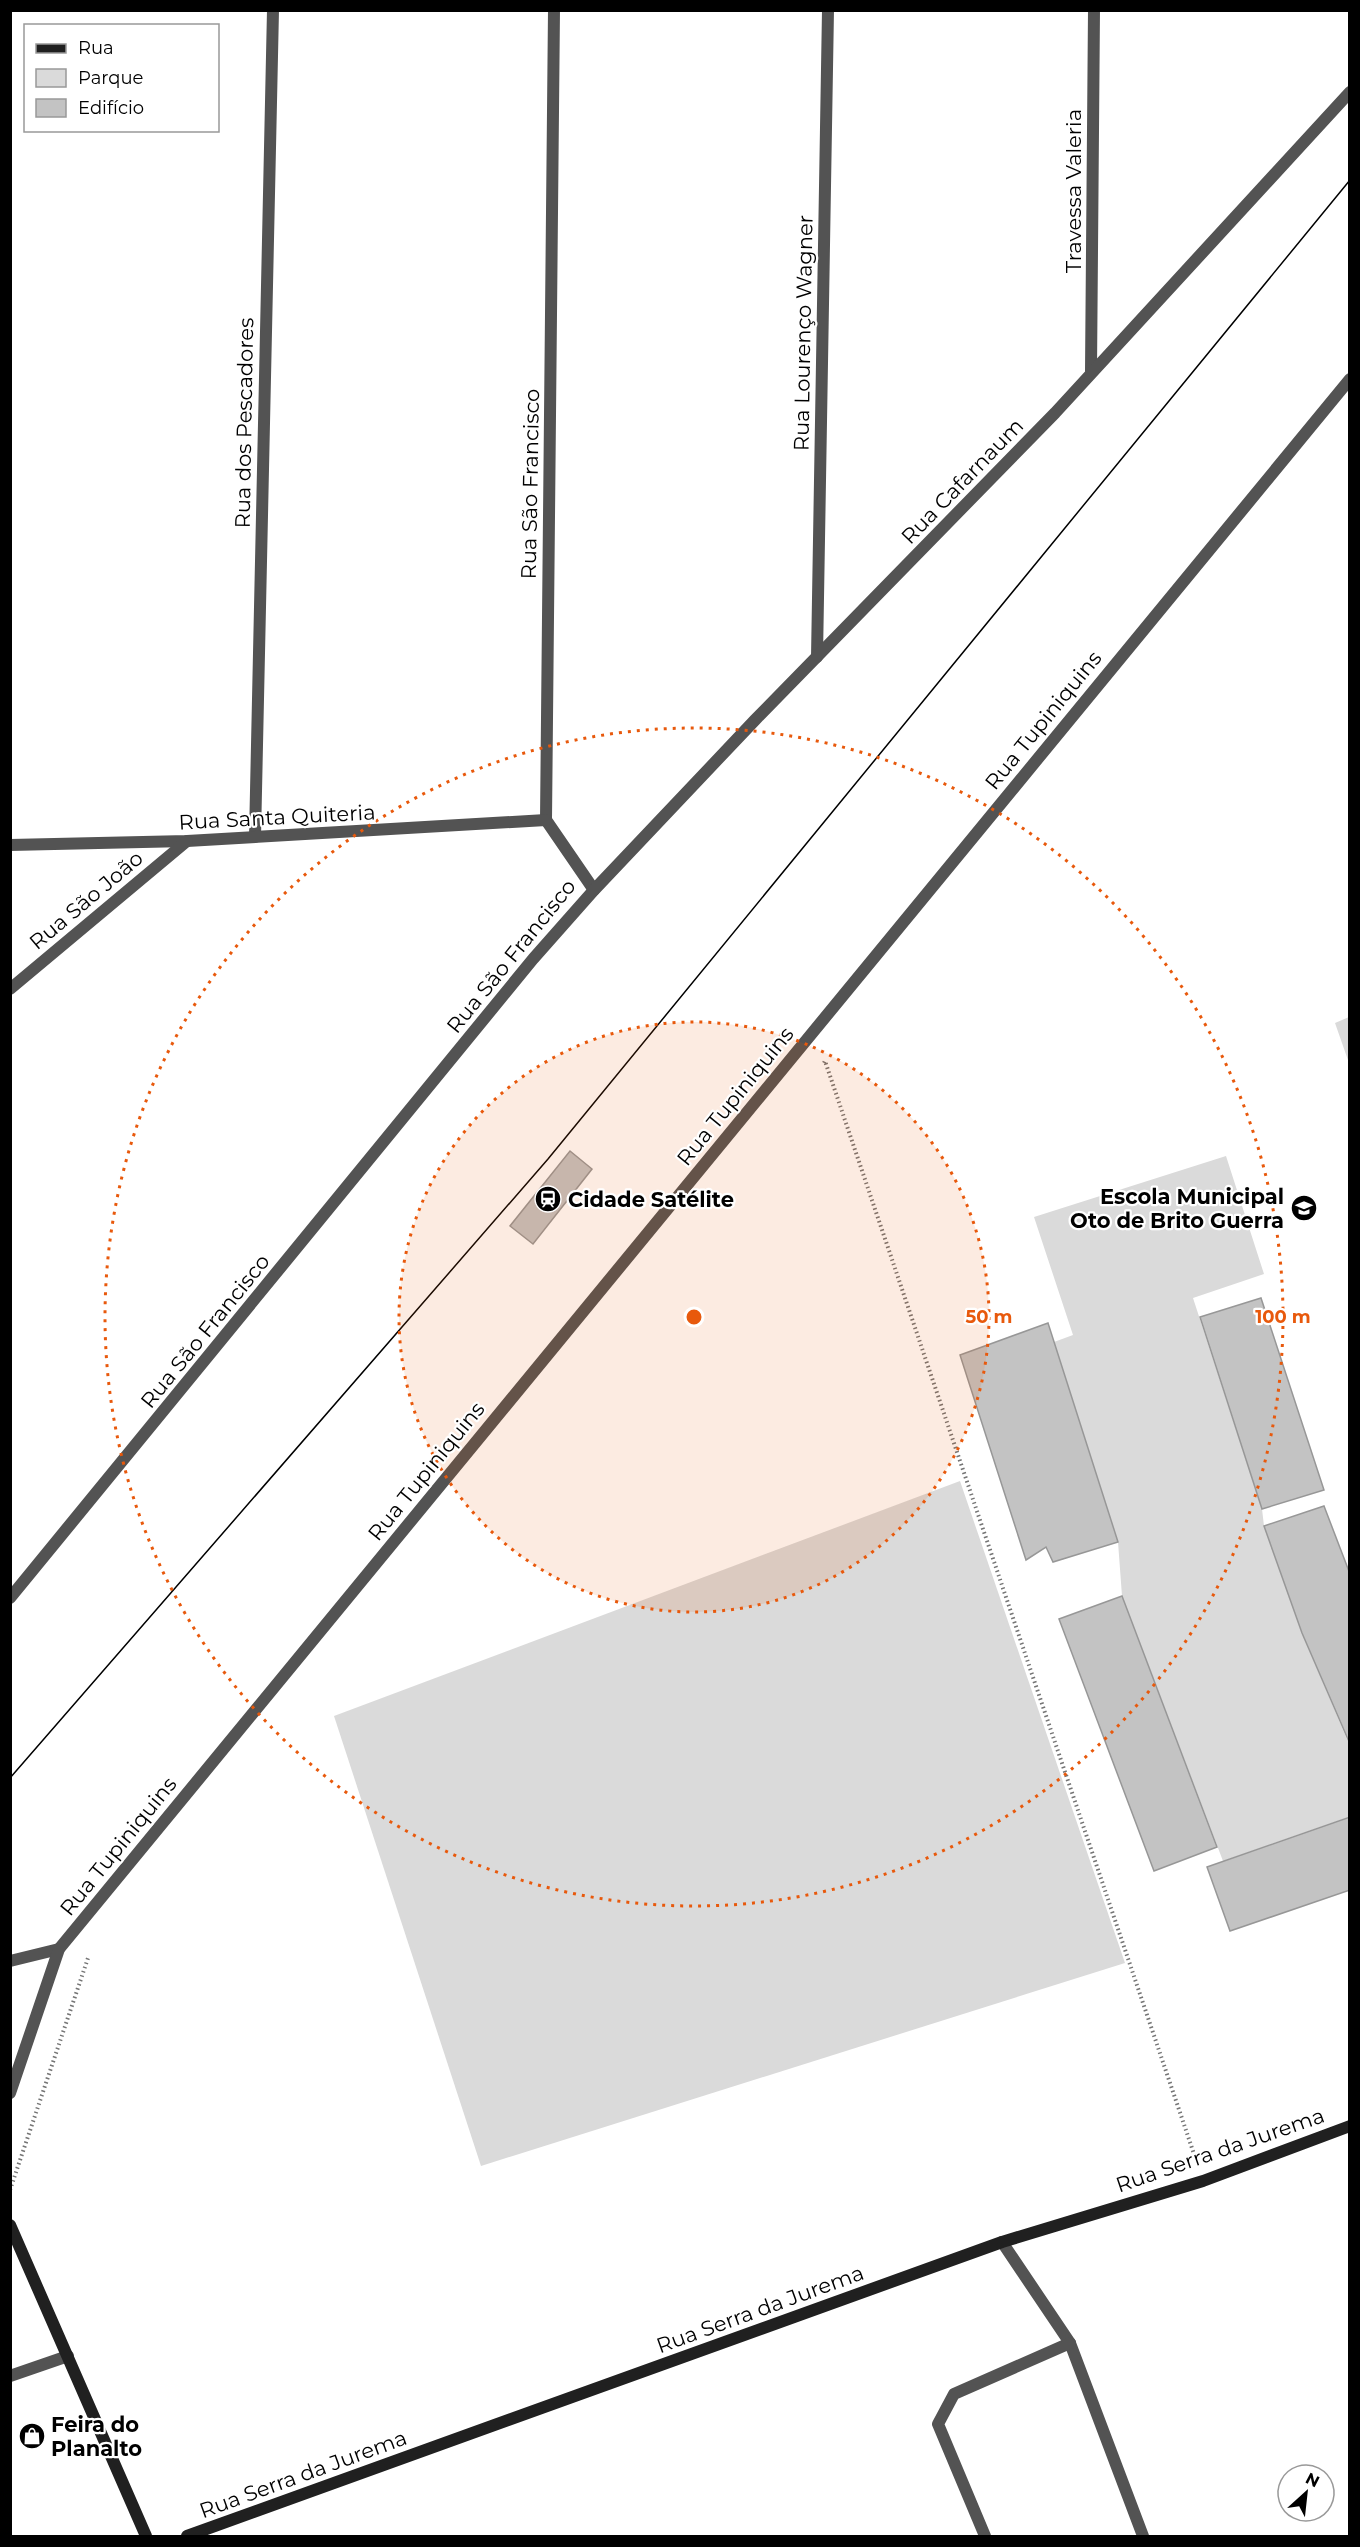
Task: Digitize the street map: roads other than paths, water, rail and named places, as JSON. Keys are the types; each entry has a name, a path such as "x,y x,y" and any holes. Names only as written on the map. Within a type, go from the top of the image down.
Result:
{"main road":[{"name":"Rua Serra da Jurema","path":"187,2536 1002,2242 1203,2181 1350,2126"},
{"path":"10,2225 146,2536"}],"street":[{"name":"Rua dos Pescadores","path":"255,837 273,10"},
{"name":"Rua São Francisco","path":"10,1598 533,959 594,890 546,820 554,10"},
{"name":"Rua Lourenço Wagner","path":"817,657 828,10"},
{"name":"Travessa Valeria","path":"1091,371 1094,10"},
{"name":"Rua Cafarnaum","path":"594,890 754,720 1055,413 1091,371 1350,92"},
{"name":"Rua Tupiniquins","path":"10,2092 59,1949 1350,378"},
{"name":"Rua Santa Quiteria","path":"10,845 186,841 546,820"},
{"name":"Rua São João","path":"10,989 186,841"},
{"path":"10,1961 59,1949"},
{"path":"1002,2242 1070,2343 1143,2536"},
{"path":"985,2536 938,2424 954,2394 1070,2343"},
{"path":"10,2376 68,2356"}],"tram line":[{"path":"10,1778 548,1159 1350,180"}],"place":[{"name":"Cidade Satélite","path":"548,1199"},
{"name":"Escola Municipal Oto de Brito Guerra","path":"1304,1208"},
{"name":"Feira do Planalto","path":"32,2436"}]}
